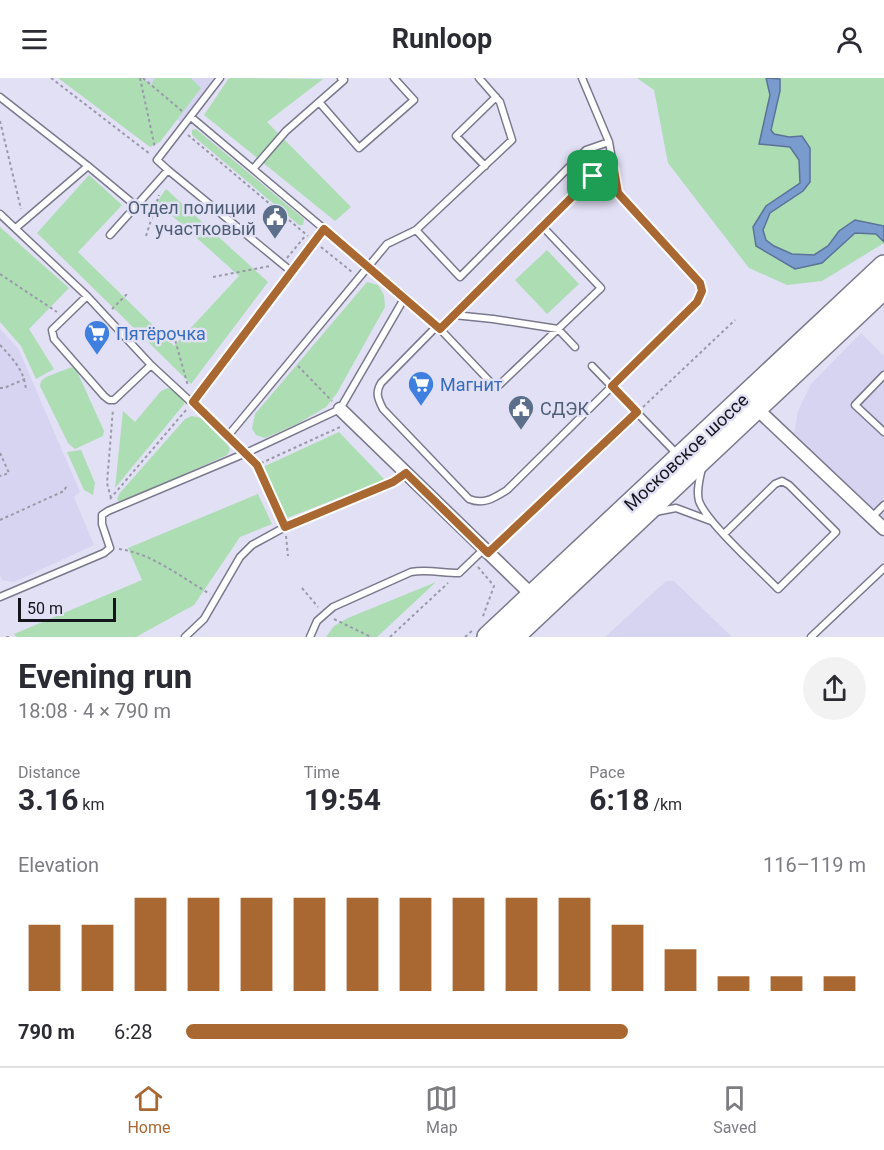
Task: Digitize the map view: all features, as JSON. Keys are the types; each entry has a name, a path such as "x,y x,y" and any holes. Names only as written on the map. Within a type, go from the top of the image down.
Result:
{"highway":[{"name":"Московское шоссе","path":"513,637 538,602 680,458 884,266"},
{"name":"Московское шоссе","path":"482,628 538,602 644,514 884,288"}],"street":[{"path":"756,408 884,529"},
{"path":"339,409 538,602"}],"lane":[{"path":"220,78 157,160 292,272"},
{"path":"253,169 286,131 344,80 341,78"},
{"path":"318,102 359,148 414,100 394,78"},
{"path":"227,437 387,244 416,230 512,140 500,102 479,78"},
{"path":"582,78 609,142 614,170 618,193 700,283 702,291 697,302 507,490 494,499 475,502 461,491 384,409 378,399 377,389 593,176 614,170"},
{"path":"0,97 136,207"},
{"path":"485,166 456,136 496,97"},
{"path":"191,117 405,297 439,328 496,388 601,288 542,226"},
{"path":"416,230 460,277 586,150 609,142"},
{"path":"17,227 88,166"},
{"path":"110,235 168,170"},
{"path":"0,214 17,227 87,296 151,365 246,453"},
{"path":"193,402 324,229"},
{"path":"87,296 52,330 54,339 104,396 109,400 114,400 151,365"},
{"path":"1,594 104,553 110,548 102,524 102,515 108,511 246,453 339,409 405,297"},
{"path":"454,315 558,329 575,347"},
{"path":"592,366 680,458"},
{"path":"884,375 855,405 884,432"},
{"path":"706,455 698,486 699,501 712,521 724,534 778,589 836,532 789,484 782,481 775,484 724,534"},
{"path":"186,637 204,619 240,557 252,544 285,527 393,482 406,473"},
{"path":"872,518 884,505"},
{"path":"644,514 676,508 712,521"},
{"path":"310,637 317,621 333,607 411,572 424,569 437,573 459,573 472,560 486,551"},
{"path":"811,637 884,568"}],"path":[{"path":"51,78 157,160"},
{"path":"141,78 157,160"},
{"path":"141,78 183,112"},
{"path":"0,121 24,221"},
{"path":"181,129 359,278"},
{"path":"146,236 168,170"},
{"path":"0,274 65,317"},
{"path":"106,315 127,294"},
{"path":"486,551 735,320"},
{"path":"108,511 111,498 193,402 172,328"},
{"path":"0,345 26,379 26,391"},
{"path":"292,359 339,409"},
{"path":"0,388 26,379"},
{"path":"111,498 107,483 114,400"},
{"path":"257,465 339,427"},
{"path":"0,453 9,473 0,476"},
{"path":"246,453 257,465 285,527 288,556"},
{"path":"0,520 64,491 67,485"},
{"path":"110,548 132,551 171,570 204,590"},
{"path":"465,637 482,628 494,586 472,560"},
{"path":"390,637 459,573"},
{"path":"302,588 323,614 371,637"},
{"path":"6,637 11,637"}],"shaded area":[{"path":"127,78 219,78 180,122"},
{"path":"0,329 18,348 80,492 74,497 94,545 14,582 2,580 0,575"},
{"path":"861,333 884,356 884,519 794,433 798,411 811,384"},
{"path":"666,581 674,581 732,637 605,637"}],"green space":[{"path":"58,78 143,78 151,85 155,78 191,78 201,88 160,142 150,147"},
{"path":"229,78 323,79 267,122 351,207 335,221 204,115"},
{"path":"637,78 766,78 770,95 759,143 790,147 799,160 800,183 766,206 753,227 756,246 778,260 822,263 855,233 876,234 884,243 822,281 787,285 749,268 668,163 654,90"},
{"path":"780,78 884,78 884,226 839,231 828,246 814,255 792,254 766,240 763,230 770,213 803,191 810,182 789,137 774,134 771,129 780,91"},
{"path":"196,129 304,219 303,225 299,225 192,135 192,130"},
{"path":"89,175 122,205 78,252 174,346 239,276 157,202 166,189 268,282 191,384 37,233"},
{"path":"0,227 69,288 29,329 54,369 36,379 21,346 0,322"},
{"path":"547,250 579,284 547,314 515,280"},
{"path":"367,282 378,285 384,295 385,307 337,393 326,407 297,424 265,438 256,435 252,429 255,414"},
{"path":"72,367 76,369 104,431 103,436 75,449 68,443 40,386 41,381 46,377"},
{"path":"168,388 177,393 185,403 115,488 123,411 135,422 161,391"},
{"path":"192,416 201,418 228,445 230,450 227,455 120,503 117,499 119,494 185,419"},
{"path":"339,432 385,480 287,518 263,467"},
{"path":"81,450 95,483 93,495 84,490 67,452"},
{"path":"258,494 272,524 240,537 194,605 136,637 16,637 14,634 142,580 128,548"},
{"path":"436,582 377,637 326,637 334,626 348,618"}],"water":[{"path":"766,78 780,79 780,91 771,130 774,134 789,137 802,136 810,148 810,182 803,191 770,213 763,230 766,240 792,254 814,255 828,246 839,231 855,220 884,226 884,242 876,234 855,233 822,263 795,269 756,246 753,227 766,206 800,183 799,160 790,147 759,144 770,95"}],"place":[{"name":"Отдел полиции участковый","path":"275,240"},
{"name":"Пятёрочка","path":"97,356"},
{"name":"Магнит","path":"421,407"},
{"name":"СДЭК","path":"521,431"}],"route":[{"path":"614,170 618,193 700,283 702,291 697,302 612,386 637,412 488,553 406,473 393,482 285,527 257,465 193,402 324,229 440,329 593,176 614,170"}]}
